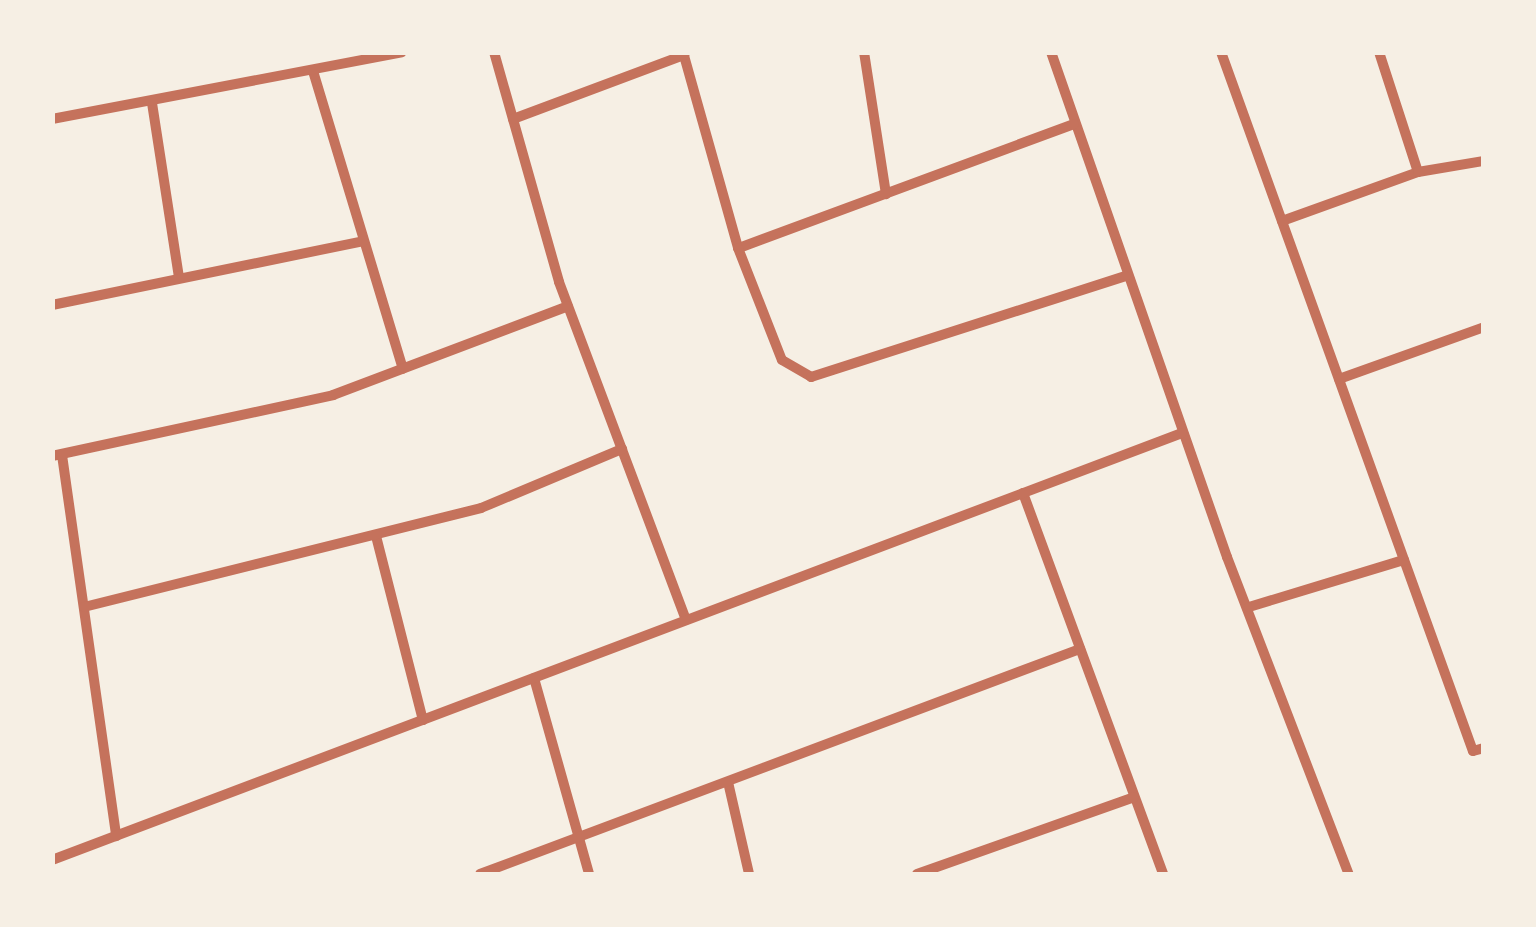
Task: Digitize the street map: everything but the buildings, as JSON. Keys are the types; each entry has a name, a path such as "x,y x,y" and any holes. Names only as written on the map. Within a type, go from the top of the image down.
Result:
{"street":[{"path":"52,119 314,72 402,52"},
{"path":"494,52 568,306 686,620"},
{"path":"864,52 886,194"},
{"path":"1050,52 1182,433 1349,874"},
{"path":"1222,52 1473,750 1484,748"},
{"path":"1379,52 1418,172"},
{"path":"513,119 683,54 738,248 782,360 810,377 1125,276"},
{"path":"314,72 403,369"},
{"path":"152,102 179,278"},
{"path":"738,248 1074,124"},
{"path":"1282,220 1418,172 1484,161"},
{"path":"52,305 364,241"},
{"path":"116,836 84,607 57,455 333,395 568,306"},
{"path":"1339,378 1484,327"},
{"path":"52,860 1182,433"},
{"path":"84,607 482,508 622,449"},
{"path":"1023,493 1163,874"},
{"path":"376,536 423,720"},
{"path":"1249,607 1404,560"},
{"path":"480,874 1080,649"},
{"path":"534,678 589,874"},
{"path":"728,782 749,874"},
{"path":"917,874 1134,797"}]}
